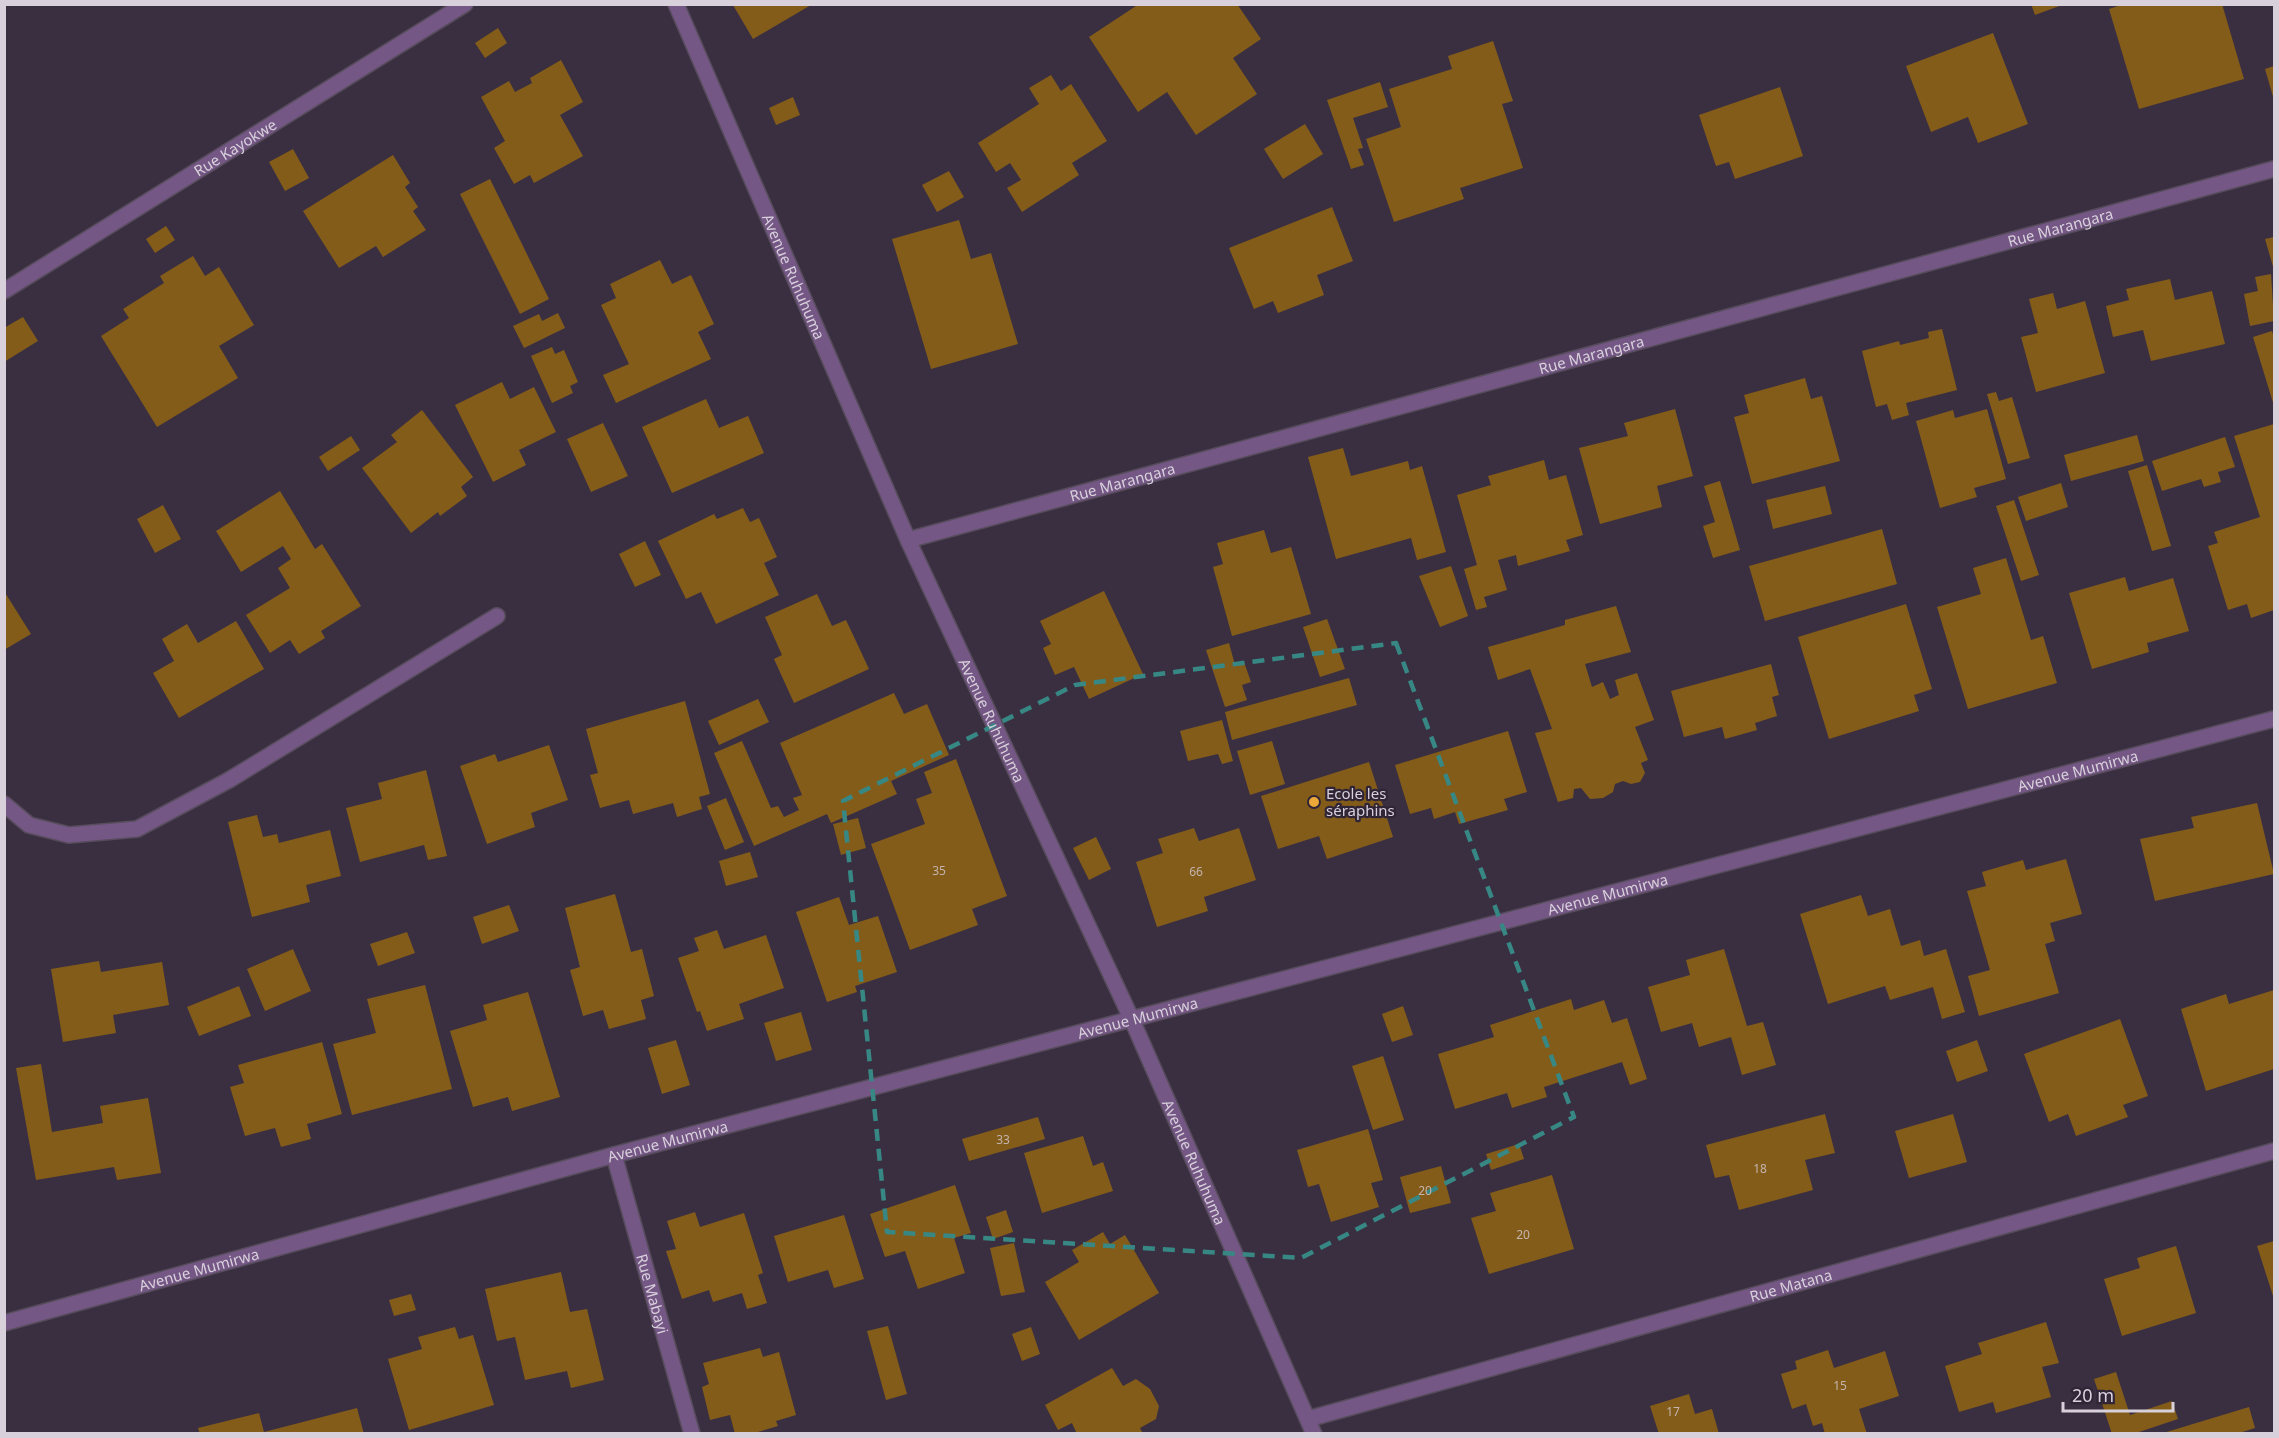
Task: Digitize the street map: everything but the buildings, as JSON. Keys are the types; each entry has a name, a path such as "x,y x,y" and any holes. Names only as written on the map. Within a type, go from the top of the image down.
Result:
{"street":[{"name":"Rue Kayokwe","path":"4,291 465,4"},
{"name":"Avenue Ruhuhuma","path":"676,4 908,540 1132,1020 1314,1434"},
{"name":"Rue Marangara","path":"908,540 2274,169"},
{"path":"4,804 29,825 69,835 137,829 229,780 497,616"},
{"name":"Avenue Mumirwa","path":"4,1323 614,1155 2274,719"},
{"name":"Rue Matana","path":"1308,1419 2274,1151"},
{"name":"Rue Mabayi","path":"614,1155 692,1434"}],"highlighted area":[{"path":"1396,643 1574,1117 1301,1258 887,1232 843,801 1075,685"}],"place":[{"name":"Ecole les séraphins","path":"1314,802"}]}
